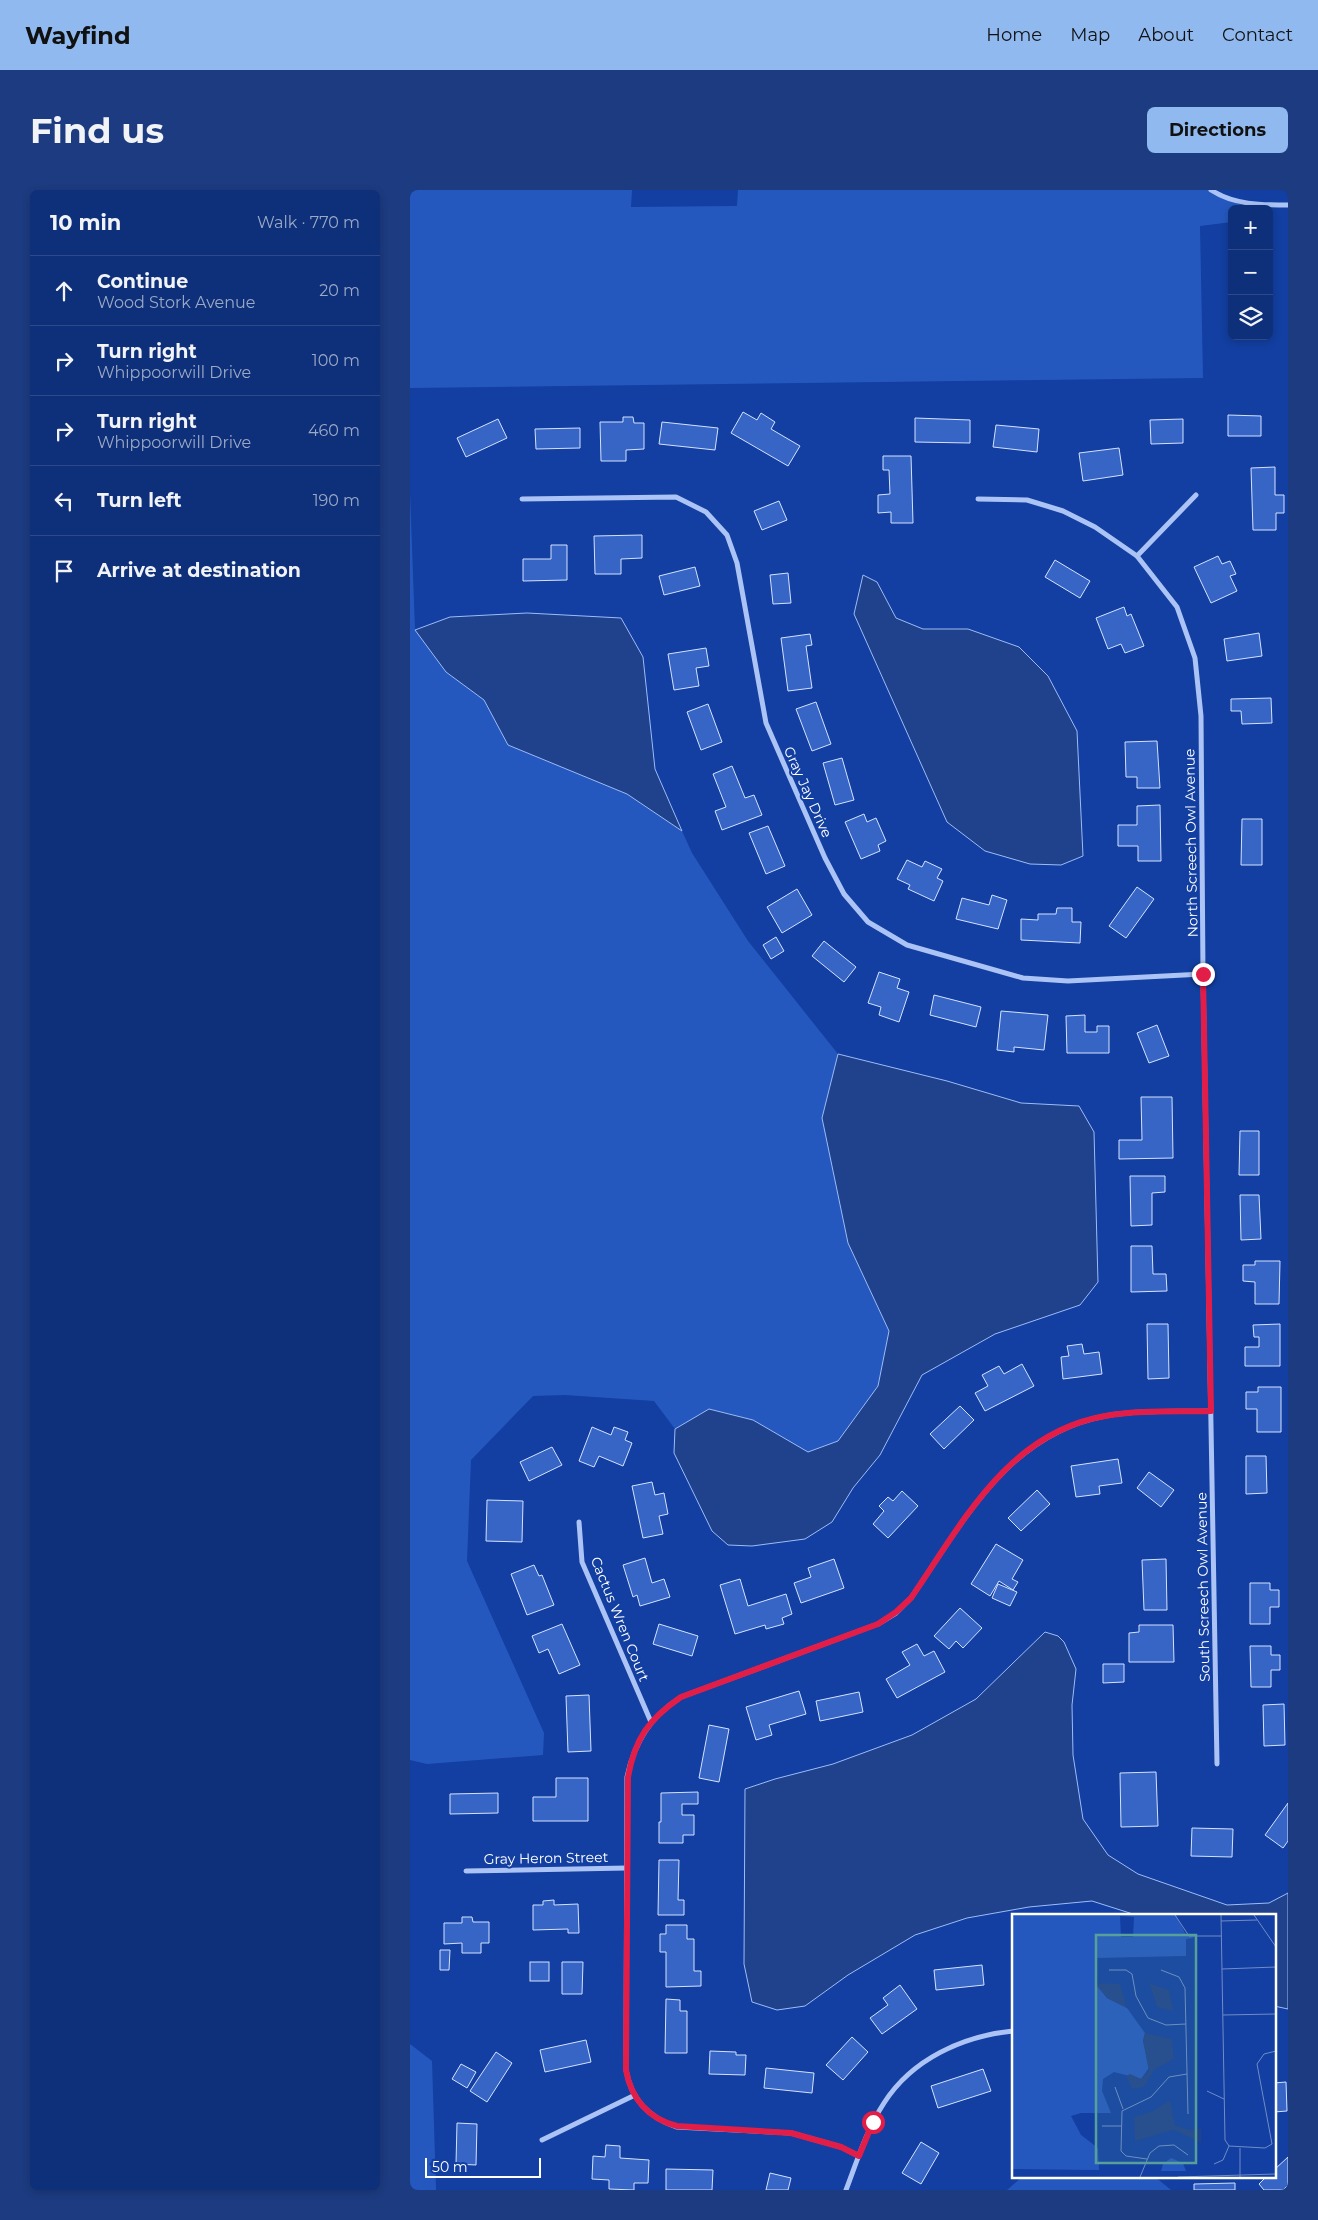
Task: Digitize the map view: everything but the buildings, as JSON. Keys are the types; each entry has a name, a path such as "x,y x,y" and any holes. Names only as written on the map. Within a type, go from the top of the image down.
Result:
{"street":[{"path":"1211,190 1225,197 1247,203 1288,205"},
{"path":"1137,556 1196,496"},
{"name":"Gray Jay Drive","path":"522,499 676,497 706,512 727,535 737,564 766,723 825,858 844,894 868,922 907,945 1023,978 1068,981 1203,974"},
{"name":"North Screech Owl Avenue","path":"978,499 1027,500 1062,511 1095,526 1137,556 1177,606 1195,658 1201,716 1203,974 1211,1411"},
{"path":"859,2156 841,2147 791,2133 667,2124 650,2114 635,2096 626,2070 628,1777 632,1756 640,1737 664,1708 681,1697 878,1624 896,1612 911,1598 985,1490 1003,1470 1024,1452 1049,1436 1074,1425 1103,1416 1129,1413 1211,1411"},
{"name":"South Screech Owl Avenue","path":"1211,1411 1217,1764"},
{"name":"Cactus Wren Court","path":"579,1522 582,1562 651,1722"},
{"name":"Gray Heron Street","path":"466,1871 627,1868"},
{"path":"846,2190 873,2122 899,2083 937,2053 960,2042 985,2035 1012,2031"},
{"path":"542,2140 635,2096"}],"shaded area":[{"path":"410,190 632,190 631,207 737,206 738,190 1211,190 1241,205 1228,205 1228,222 1200,226 1203,378 410,388"},
{"path":"410,492 415,630 446,672 484,700 508,745 627,794 682,831 692,853 748,941 838,1054 822,1118 848,1243 889,1331 878,1386 838,1441 808,1452 753,1420 709,1409 675,1429 654,1401 565,1395 533,1396 471,1460 467,1561 544,1733 543,1755 427,1764 410,1760"},
{"path":"863,575 877,582 896,618 923,629 968,629 1019,647 1048,676 1077,731 1083,856 1061,865 1030,864 985,851 947,822 854,614"},
{"path":"527,613 621,618 643,657 655,769 682,831 627,794 508,745 484,700 446,672 415,630 450,617"},
{"path":"838,1054 947,1081 1021,1103 1079,1106 1094,1132 1098,1282 1080,1305 995,1334 922,1375 880,1455 853,1488 832,1522 805,1539 752,1546 728,1545 712,1531 674,1453 675,1429 709,1409 753,1420 808,1452 838,1441 878,1386 889,1331 848,1243 822,1118"},
{"path":"1045,1632 1058,1636 1064,1642 1076,1669 1072,1705 1073,1755 1083,1819 1108,1855 1138,1874 1227,1905 1269,1903 1288,1893 1288,2009 1276,2006 1276,1914 1133,1914 1092,1901 1029,1907 967,1918 915,1935 848,1975 805,2006 777,2010 752,2002 744,1964 745,1789 833,1764 912,1735 976,1699"},
{"path":"410,2044 432,2061 436,2190 410,2190"},
{"path":"1021,2178 1156,2178 1171,2190 1007,2190"}],"route":[{"path":"873,2122 859,2156 821,2140 791,2133 687,2128 667,2124 650,2114 635,2096 626,2070 628,1777 632,1756 640,1737 651,1722 664,1708 681,1697 878,1624 896,1612 911,1598 985,1490 1003,1470 1024,1452 1049,1436 1074,1425 1103,1416 1129,1413 1211,1411 1203,974"}]}
